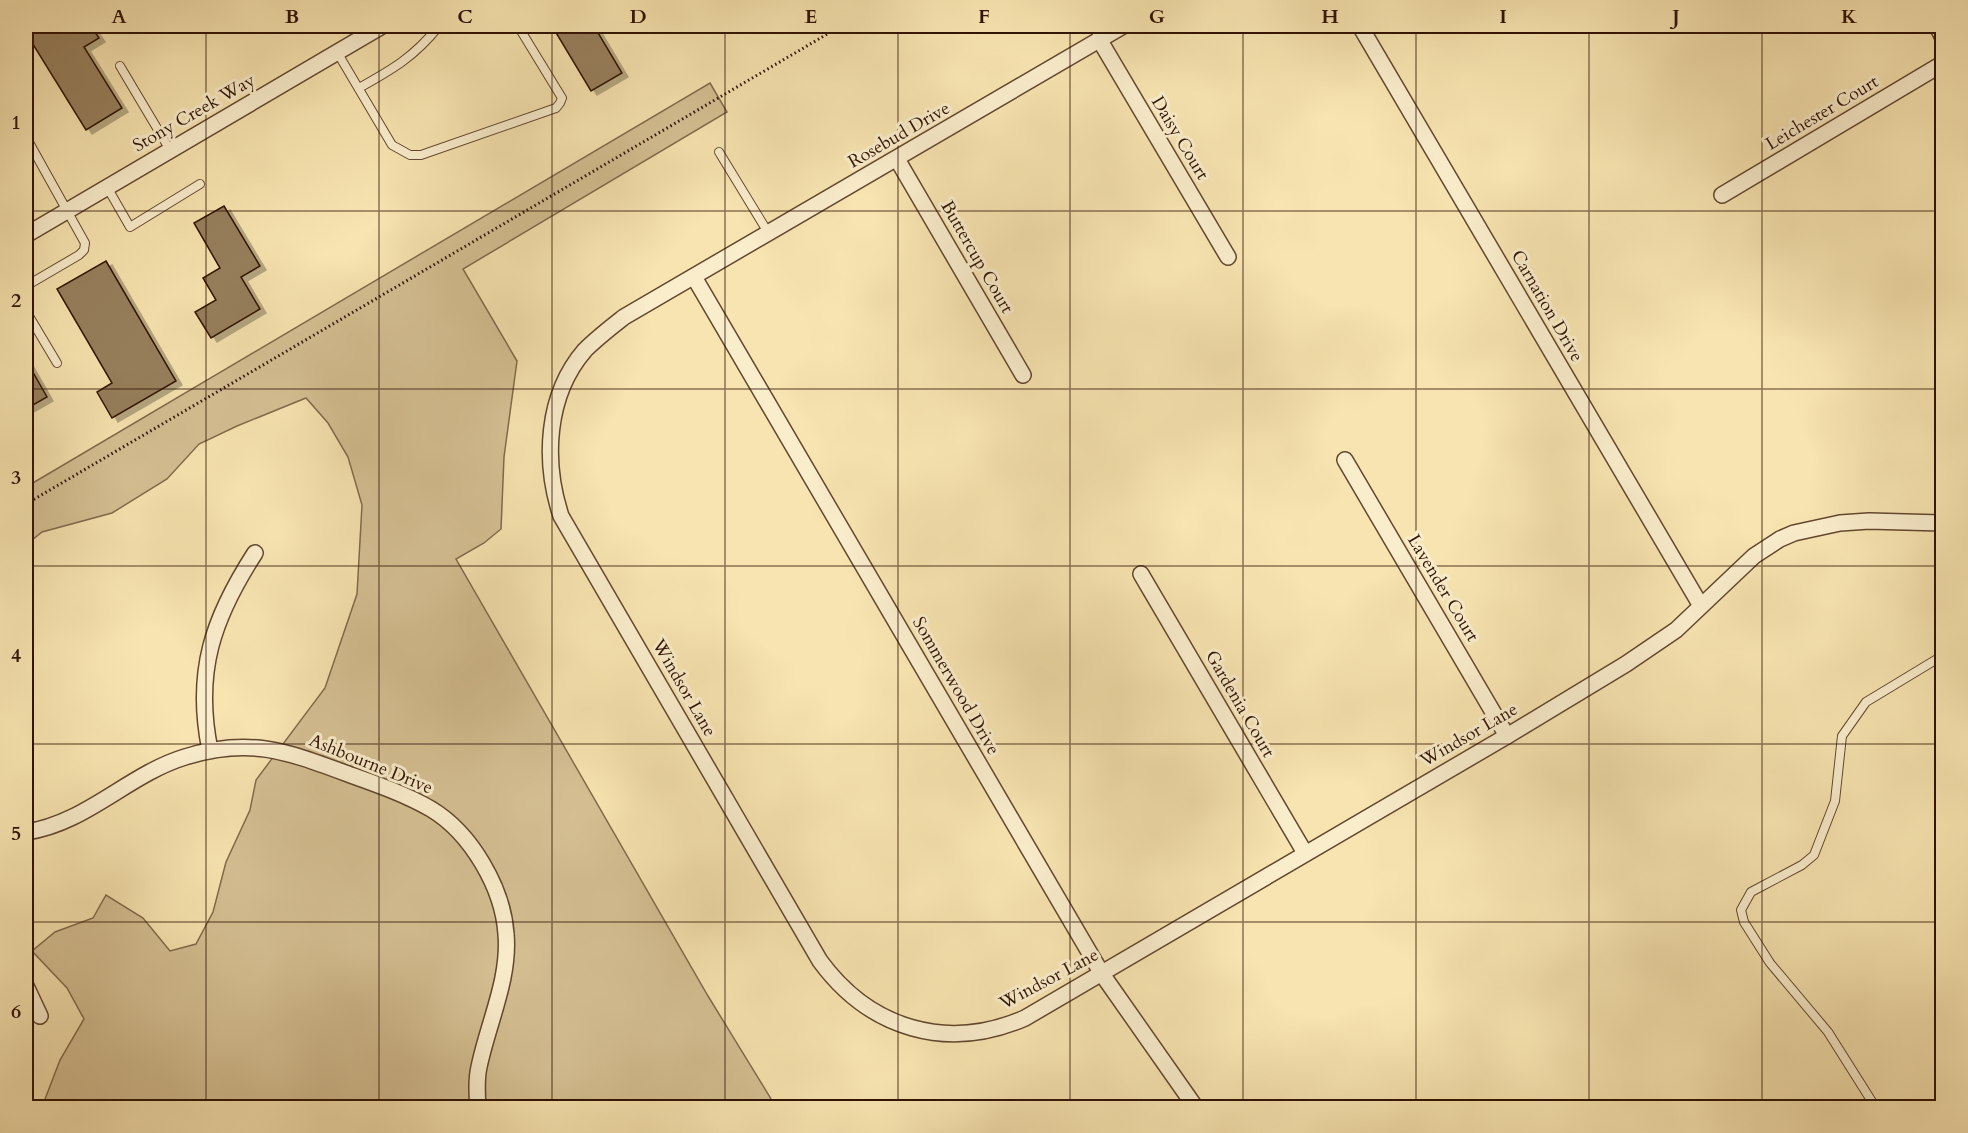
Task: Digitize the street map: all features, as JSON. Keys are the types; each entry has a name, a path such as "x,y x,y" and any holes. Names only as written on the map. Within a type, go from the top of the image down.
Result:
{"street":[{"name":"Stony Creek Way","path":"26,235 382,26"},
{"name":"Rosebud Drive","path":"694,277 1123,26"},
{"name":"Carnation Drive","path":"1360,26 1701,606"},
{"path":"1937,26 1942,36"},
{"name":"Daisy Court","path":"1099,39 1228,257"},
{"name":"Leichester Court","path":"1722,195 1942,64"},
{"name":"Buttercup Court","path":"897,159 1023,375"},
{"name":"Windsor Lane","path":"694,277 624,317 601,334 571,371 560,391 554,415 550,450 551,479 561,516 814,951 838,983 868,1008 905,1026 930,1032 964,1033 1007,1026 1102,974 1507,736 1662,641 1754,556 1780,539 1824,525 1869,521 1942,524"},
{"name":"Sommerwood Drive","path":"694,277 1102,974 1196,1107"},
{"name":"Lavender Court","path":"1345,460 1507,736"},
{"path":"210,750 204,723 203,702 209,652 216,624 234,584 255,553"},
{"name":"Gardenia Court","path":"1141,574 1305,853"},
{"name":"Ashbourne Drive","path":"26,832 64,821 164,765 228,746 250,746 302,757 415,801 434,811 466,839 478,856 493,885 503,913 507,935 503,974 478,1069 478,1107"},
{"path":"26,986 40,1016"}],"lane":[{"path":"359,88 411,56 423,46 439,26"},
{"path":"337,52 392,145 410,155 421,155 556,108 560,104 562,98 518,26"},
{"path":"120,66 170,150"},
{"path":"26,137 85,243 84,250 71,260 26,286"},
{"path":"719,152 769,234"},
{"path":"107,187 130,227 200,184"},
{"path":"26,311 57,363"},
{"path":"1876,1107 1828,1032 1770,963 1744,922 1741,910 1751,891 1802,865 1814,855 1835,801 1842,736 1866,702 1942,656"}],"path":[{"path":"26,504 841,26"}],"shaded area":[{"path":"710,83 727,112 463,269 517,361 504,457 501,529 484,543 456,559 708,996 776,1107 42,1107 60,1060 84,1019 67,988 32,951 55,932 93,918 106,895 143,918 170,951 196,944 213,912 226,862 250,810 256,780 325,688 357,594 362,505 348,457 328,423 306,398 199,444 167,479 112,513 42,532 26,545 26,487"}],"building":[{"path":"34,26 91,26 99,38 84,47 122,108 86,130 26,33"},
{"path":"552,26 594,26 622,73 591,91"},
{"path":"224,206 260,266 241,277 260,309 211,338 195,312 216,300 203,278 220,268 194,223"},
{"path":"106,261 176,381 112,418 97,392 112,383 57,289"},
{"path":"26,360 47,397 26,409"}]}
